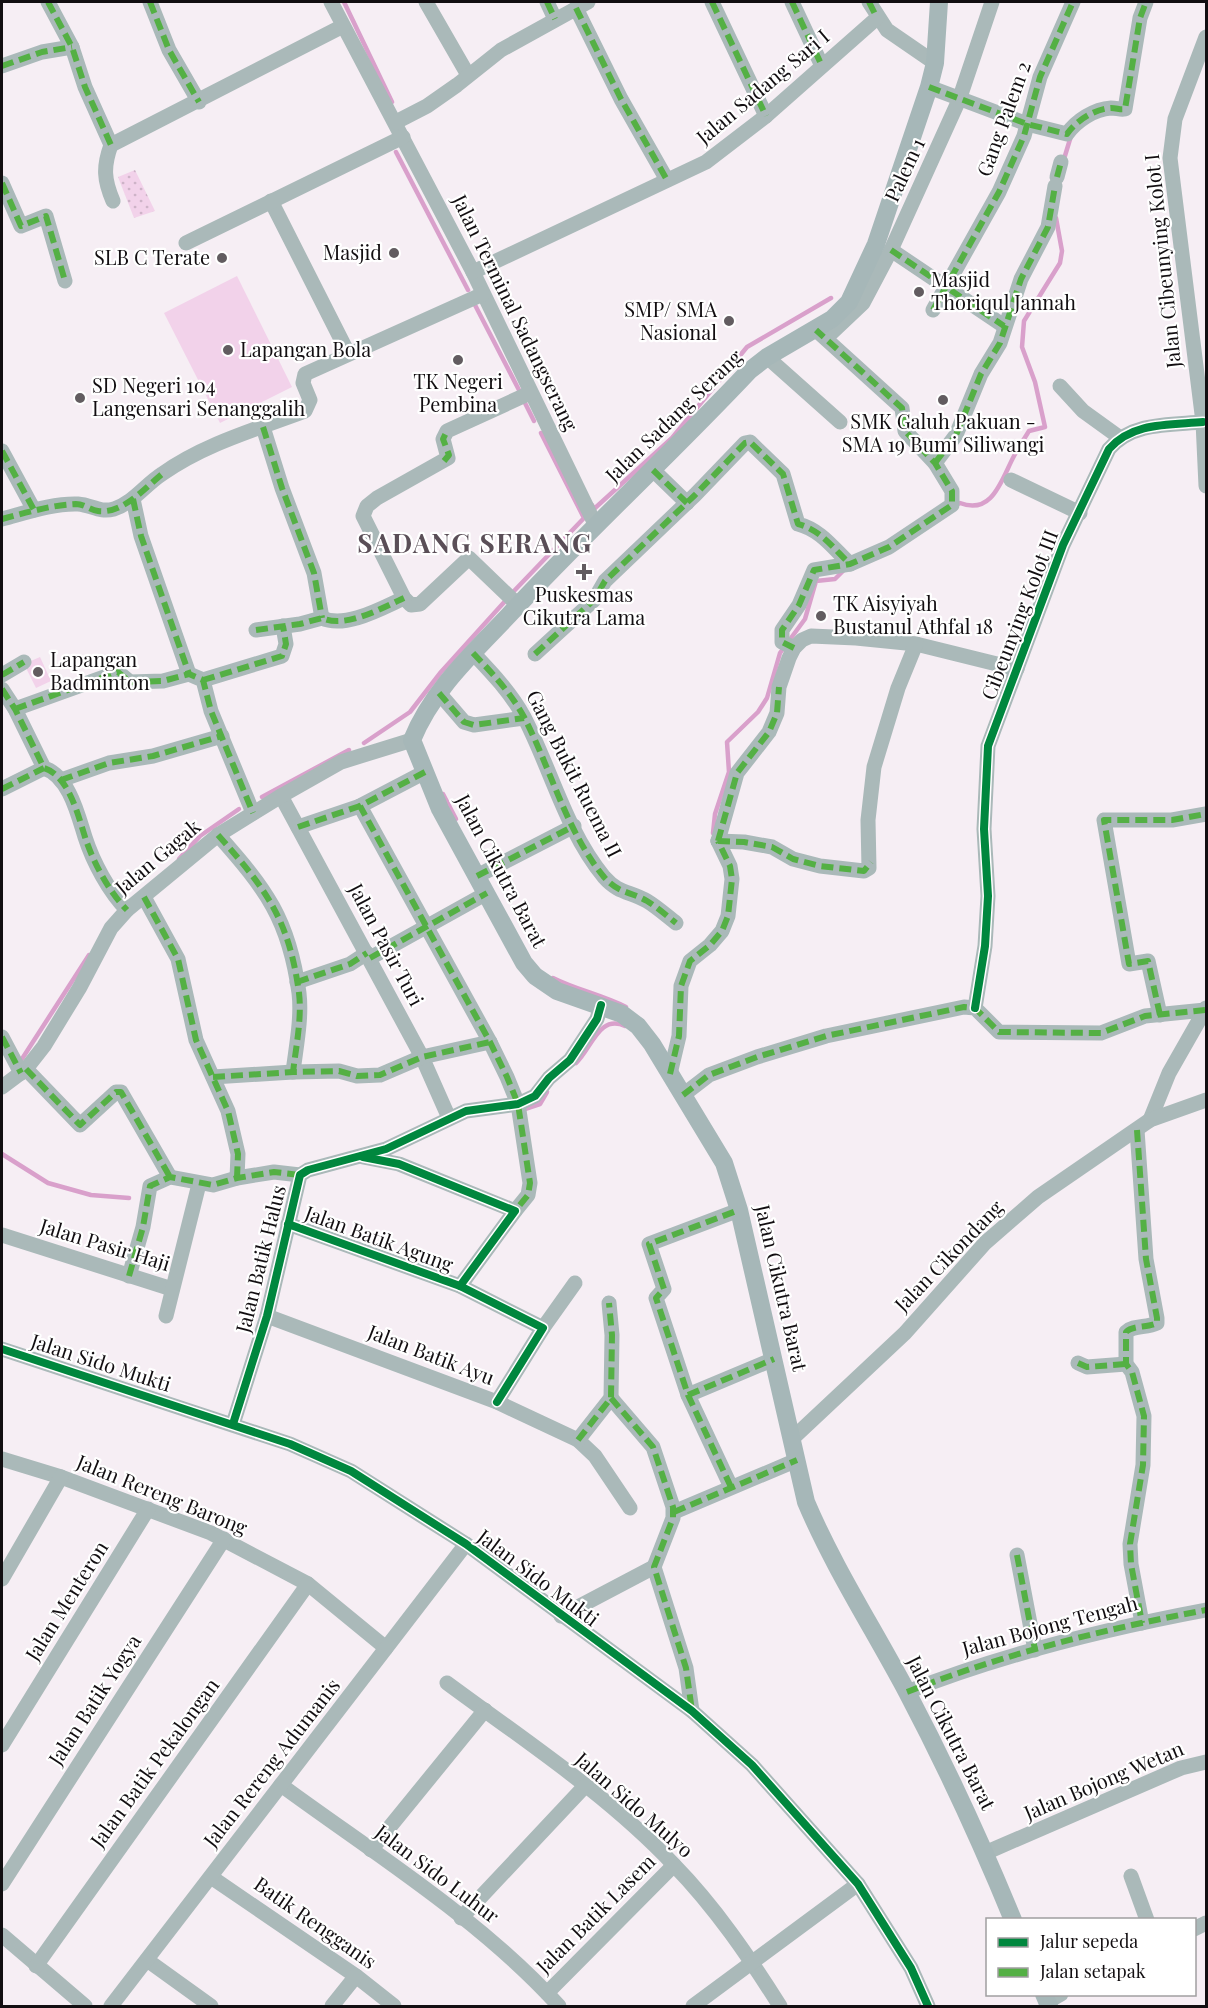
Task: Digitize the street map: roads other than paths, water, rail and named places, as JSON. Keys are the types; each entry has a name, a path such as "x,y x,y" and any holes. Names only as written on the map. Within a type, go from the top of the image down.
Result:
{"main road":[{"name":"Jalan Sadang Serang","path":"412,740 422,716 438,693 595,524 653,470 749,371 767,357 821,334 845,308 876,244 929,87 935,63 939,2"},
{"name":"Jalan Cikutra Barat","path":"412,740 440,808 512,945 535,976 557,991 622,1014 638,1026 671,1069 682,1095 724,1163 739,1210 806,1502 821,1538 907,1692 986,1853 1012,1918"}],"street":[{"path":"48,2 72,47 85,87 111,146 104,167 106,185 113,201"},
{"path":"150,2 169,50 199,102"},
{"name":"Jalan Terminal Sadangserang","path":"331,2 473,272 595,524"},
{"path":"426,2 468,75"},
{"path":"547,2 555,19"},
{"path":"712,2 766,116"},
{"path":"792,2 822,66"},
{"path":"868,2 877,18 902,42 935,63"},
{"name":"Palem 1","path":"821,334 863,303 891,250 959,100 992,2"},
{"name":"Gang Palem 2","path":"933,310 999,192 1027,124 1040,77 1073,2"},
{"path":"929,87 1027,124 1067,134 1085,117 1117,109 1146,2"},
{"path":"396,122 427,106 501,50 582,5 621,99 667,180"},
{"name":"Jalan Sadang Sari I","path":"473,272 706,162 766,116 877,18"},
{"path":"111,146 343,26"},
{"name":"Jalan Cibeunying Kolot I","path":"1206,37 1175,119 1170,158 1203,422 1206,486"},
{"path":"2,66 42,52 72,47"},
{"path":"186,243 403,137"},
{"path":"935,463 956,435 981,374 999,343 1021,279 1048,227 1058,175"},
{"path":"2,183 21,226 45,216 65,281"},
{"path":"271,201 348,353"},
{"path":"891,250 1004,326"},
{"path":"2,519 34,510 76,504 99,511 106,510 133,499 162,474 220,443 305,411 310,400 303,383 305,374 483,294"},
{"path":"794,648 782,642 781,637 799,605 811,573 819,568 850,564 889,548 952,505 952,491 935,463 905,431 902,408 821,334"},
{"path":"767,357 840,422"},
{"path":"1060,386 1079,407 1119,437 1139,428 1203,422"},
{"path":"518,605 469,558 420,604 411,605 404,598 363,516 367,506 448,458 443,440 447,431 531,393"},
{"path":"263,427 282,488 314,573 322,618"},
{"name":"Cibeunying Kolot III","path":"975,1008 985,946 988,896 984,829 988,746 1063,545 1109,449 1119,437"},
{"path":"535,654 594,600 605,581 687,503 745,442 750,442 783,474 798,524 813,528 850,564"},
{"path":"2,451 34,510"},
{"path":"653,470 687,503"},
{"path":"1011,480 1080,513"},
{"path":"133,499 141,536 196,677 253,813"},
{"path":"256,630 322,618 330,622 354,618 404,598"},
{"path":"15,709 118,672 130,682 163,681 196,677 282,656 286,644 283,626"},
{"path":"671,1069 679,1036 681,986 690,961 710,945 722,931 728,916 732,879 730,866 718,841 737,773 769,732 777,713 779,687 794,648 811,636 916,644 1017,669"},
{"path":"718,841 744,842 772,847 793,859 820,866 864,872 869,868 868,820 874,767 898,688 916,644"},
{"name":"Gang Bukit Ruema II","path":"473,653 513,698 524,717 591,858 618,890 646,900 676,923"},
{"path":"2,675 24,662"},
{"path":"2,688 44,768 52,771 61,780 83,824 85,836 94,857 116,899 127,910"},
{"path":"438,693 464,722 474,725 524,717"},
{"path":"61,780 109,763 153,756 222,736"},
{"name":"Jalan Gagak","path":"2,1087 23,1071 74,998 111,928 127,910 218,835 281,796 341,762 412,740"},
{"path":"2,789 44,768"},
{"path":"298,827 360,806 425,772"},
{"name":"Jalan Pasir Turi","path":"281,796 422,1057 449,1118"},
{"path":"360,806 490,1042 518,1104 530,1183 528,1195 460,1286"},
{"path":"1160,1015 1148,961 1129,964 1104,820 1172,820 1206,814"},
{"path":"477,876 574,826"},
{"path":"218,835 274,906 283,922 299,994 293,1072"},
{"path":"297,982 350,964 426,928 487,894"},
{"path":"144,897 178,959 196,1040 228,1111 238,1154 237,1178"},
{"path":"518,1104 535,1096 549,1078 570,1060 592,1028 601,1005"},
{"path":"682,1095 710,1075 728,1067 826,1036 949,1009 975,1008 999,1032 1101,1033 1145,1016 1206,1009"},
{"path":"1150,1120 1169,1073 1206,1009"},
{"path":"2,1037 23,1071 80,1125 116,1092 121,1092 170,1177 198,1189 237,1178 274,1172 300,1175"},
{"path":"213,1077 339,1071 357,1076 380,1075 422,1057 490,1042"},
{"path":"1150,1120 1206,1100"},
{"name":"Jalan Batik Halus","path":"233,1424 267,1316 300,1175 308,1170 411,1139 449,1118 483,1107 518,1104"},
{"name":"Jalan Cikondang","path":"793,1438 905,1333 1004,1226 1075,1169 1150,1120"},
{"path":"1137,1130 1146,1259 1157,1318 1157,1323 1152,1325 1126,1330 1126,1364 1132,1372 1144,1416 1143,1465 1130,1544 1131,1564 1142,1623"},
{"path":"359,1156 399,1164 515,1211"},
{"path":"129,1276 143,1227 147,1190 150,1186 170,1177"},
{"name":"Jalan Pasir Haji","path":"2,1235 172,1289 198,1189"},
{"path":"731,1487 688,1395 656,1298 664,1289 649,1244 739,1210"},
{"name":"Jalan Batik Agung","path":"288,1224 460,1286 543,1328"},
{"path":"497,1402 543,1328 575,1283"},
{"path":"166,1316 172,1289"},
{"path":"609,1303 612,1335 612,1398 578,1440 595,1456 630,1508"},
{"name":"Jalan Batik Ayu","path":"267,1316 497,1402 578,1440"},
{"name":"Jalan Sido Mukti","path":"2,1349 290,1444 351,1471 466,1544 692,1711 752,1765 858,1884 911,1968 928,2007"},
{"path":"688,1395 774,1359"},
{"path":"1078,1363 1087,1367 1126,1364"},
{"path":"612,1398 653,1446 674,1512 654,1567 684,1662 692,1711"},
{"name":"Jalan Rereng Barong","path":"2,1459 61,1477 224,1539 308,1584 386,1648"},
{"path":"674,1512 797,1460"},
{"path":"2,1579 61,1477"},
{"name":"Jalan Menteron","path":"2,1745 148,1509"},
{"name":"Jalan Batik Yogya","path":"2,1884 224,1539"},
{"name":"Jalan Rereng Adumanis","path":"111,2007 466,1544"},
{"path":"1017,1556 1035,1650"},
{"path":"561,1616 654,1567"},
{"name":"Jalan Batik Pekalongan","path":"36,1966 308,1584"},
{"name":"Jalan Bojong Tengah","path":"907,1692 963,1670 1035,1650 1142,1623 1206,1610"},
{"name":"Jalan Sido Mulyo","path":"447,1683 585,1786 674,1865 752,1962 780,2007"},
{"path":"372,1850 484,1710"},
{"name":"Jalan Bojong Wetan","path":"986,1853 1181,1768 1206,1762"},
{"name":"Jalan Sido Luhur","path":"281,1785 372,1850 461,1918 507,1955 559,2007"},
{"path":"461,1918 585,1786"},
{"name":"Jalan Batik Lasem","path":"547,1993 674,1865"},
{"name":"Batik Rengganis","path":"211,1876 356,1976 394,2007"},
{"path":"1131,1876 1146,1918"},
{"path":"693,2007 858,1884"},
{"path":"2,1935 85,2007"},
{"path":"147,1960 211,2007"},
{"path":"332,2007 356,1976"}],"waterway":[{"path":"344,2 392,102"},
{"path":"1064,159 1071,136"},
{"path":"396,152 468,290"},
{"path":"956,505 960,503 971,506 988,500 995,493 1029,431 1045,427 1035,382 1022,347 1024,321 1060,263 1062,251 1056,218"},
{"path":"592,505 594,509 672,438 747,347 831,298"},
{"path":"475,305 519,390"},
{"path":"524,401 534,421"},
{"path":"514,591 584,518 541,433"},
{"path":"713,833 715,814 729,772 727,742 758,712 767,698 780,653 805,619 816,581 835,579 843,571"},
{"path":"364,743 410,712 441,672 507,599"},
{"path":"262,797 349,750"},
{"path":"443,794 456,819"},
{"path":"179,859 200,836 239,809"},
{"path":"20,1062 89,955"},
{"path":"553,978 626,1007"},
{"path":"576,1063 602,1028 616,1024 625,1026"},
{"path":"525,1109 540,1104 547,1092"},
{"path":"2,1154 48,1183 91,1195 129,1198"}],"place":[{"name":"Masjid","path":"394,253"},
{"name":"SLB C Terate","path":"222,258"},
{"name":"Masjid Thoriqul Jannah","path":"919,292"},
{"name":"SMP/ SMA Nasional","path":"729,321"},
{"name":"Lapangan Bola","path":"228,350"},
{"name":"TK Negeri Pembina","path":"458,360"},
{"name":"SD Negeri 104 Langensari Senanggalih","path":"80,398"},
{"name":"SMK Galuh Pakuan - SMA 19 Bumi Siliwangi","path":"943,400"},
{"name":"Puskesmas Cikutra Lama","path":"584,572"},
{"name":"TK Aisyiyah Bustanul Athfal 18","path":"821,616"},
{"name":"Lapangan Badminton","path":"38,672"}],"district":[{"name":"SADANG SERANG","path":"475,544"}]}
